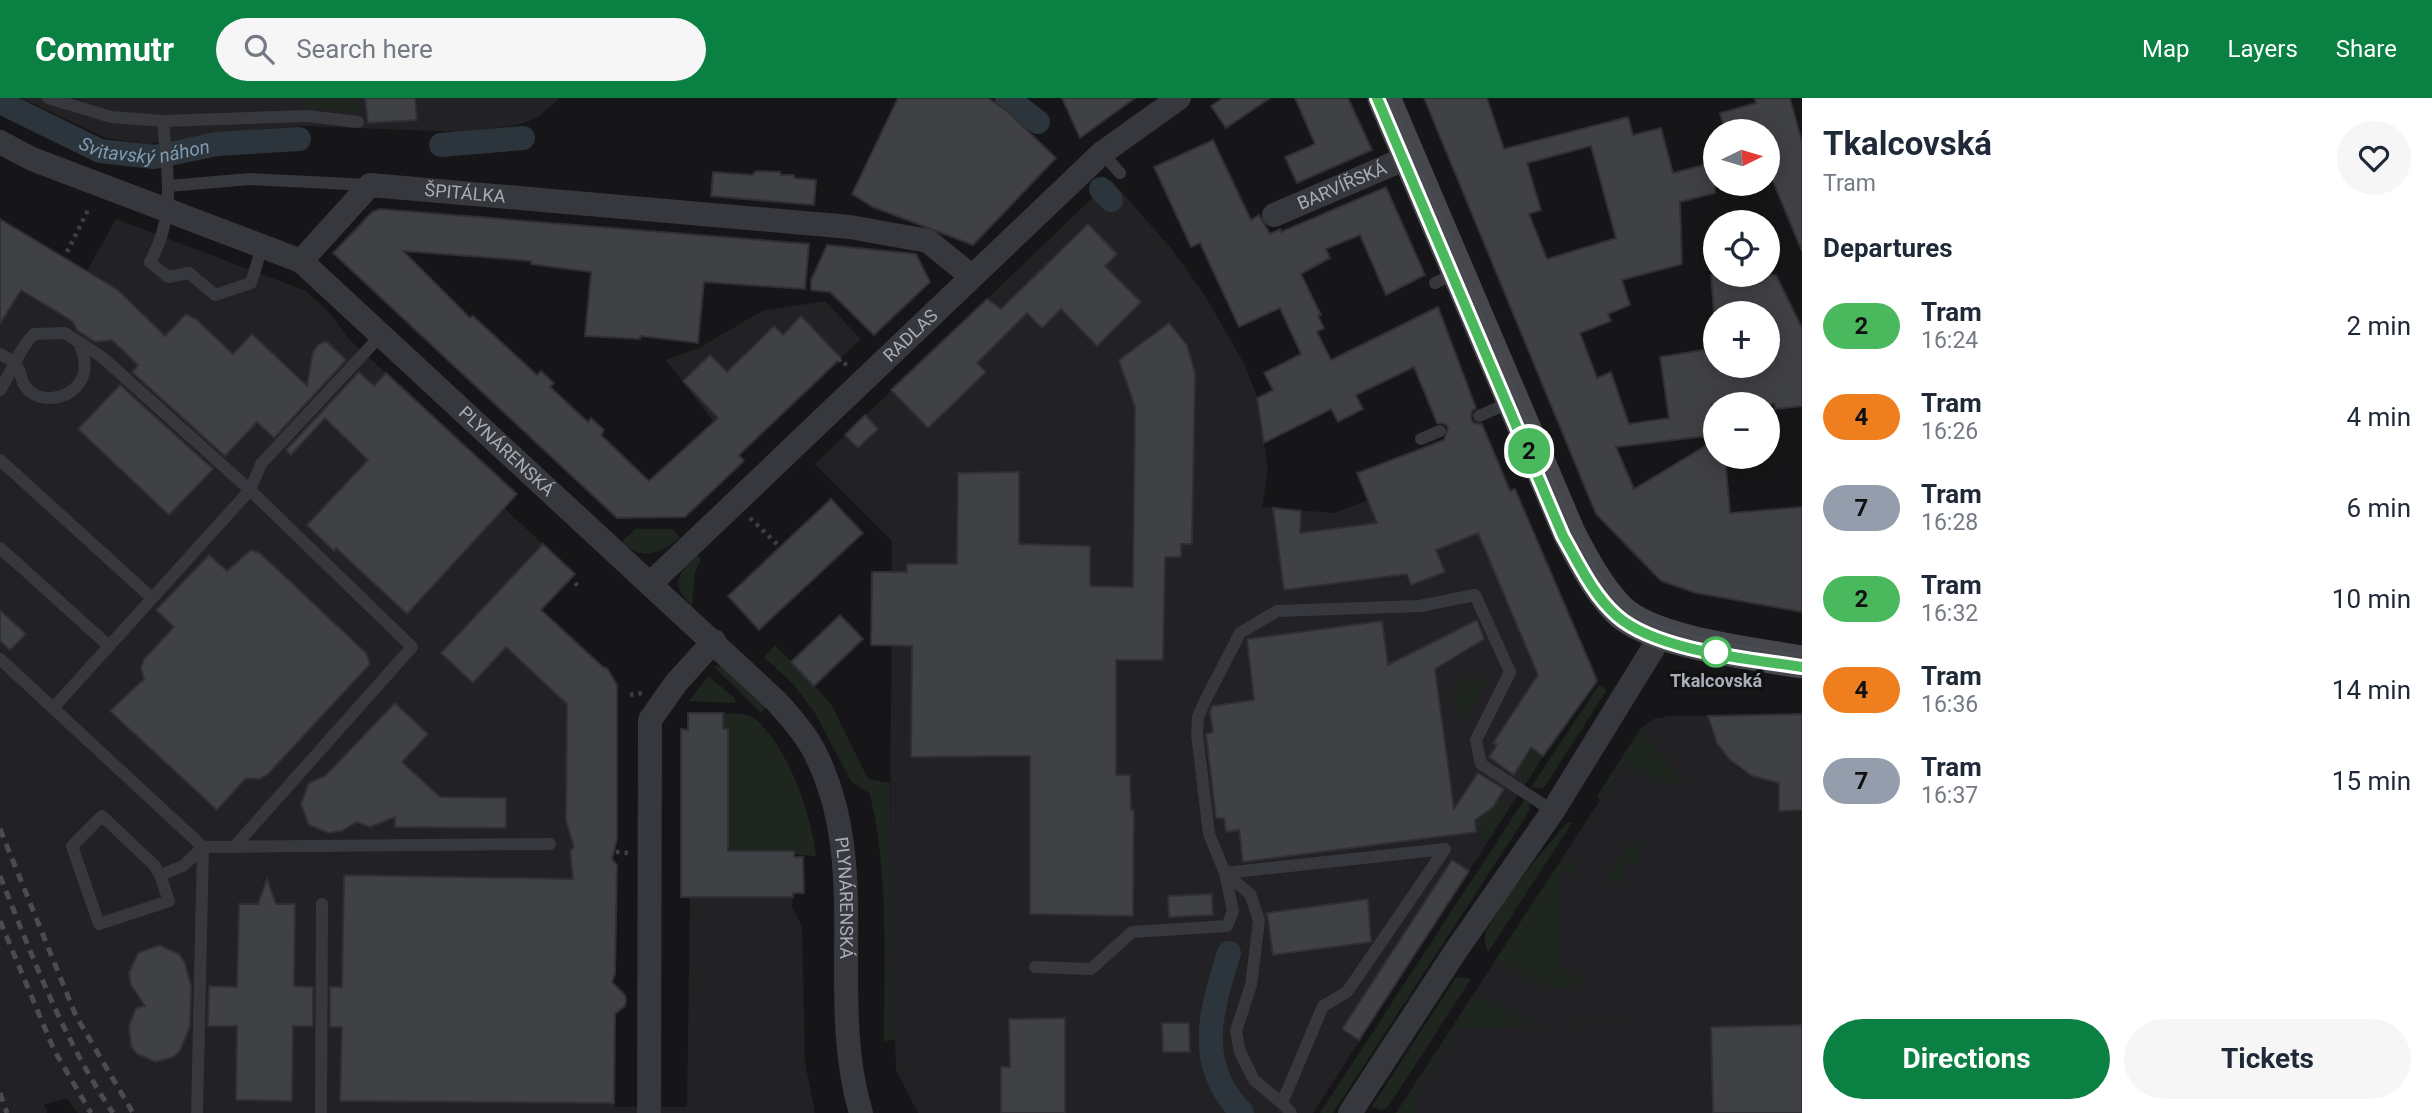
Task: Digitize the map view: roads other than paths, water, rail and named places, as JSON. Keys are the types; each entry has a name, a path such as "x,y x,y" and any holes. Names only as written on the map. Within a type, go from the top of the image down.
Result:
{"street":[{"path":"1384,98 1409,157 1446,278 1514,401 1569,533 1595,582 1620,611 1662,634 1802,662"},
{"name":"RADLAS","path":"650,584 1102,153 1172,100"},
{"path":"0,142 32,159 300,261 370,185"},
{"name":"BARVÍŘSKÁ","path":"1274,215 1409,157"},
{"name":"ŠPITÁLKA","path":"370,185 850,227 928,241 971,276"},
{"name":"PLYNÁRENSKÁ","path":"300,261 761,684 797,725 812,748 834,801 844,853 847,891 847,1043 852,1082 861,1113"},
{"path":"1350,1113 1455,952 1553,811 1662,634"},
{"path":"649,1113 650,720 676,682 713,641"}],"lane":[{"path":"48,98 111,117 163,121 307,116 358,122"},
{"path":"163,121 169,212 160,243 150,262 169,277 189,273 215,296 251,283 262,247"},
{"path":"1102,153 1120,173"},
{"path":"168,186 250,179 370,185"},
{"path":"0,390 17,364 22,346 34,334 65,333 102,357 250,490 412,647 234,847"},
{"path":"54,707 250,490 261,464 382,334"},
{"path":"0,354 17,364 27,388 38,396 56,398 73,391 82,379 86,362 80,344"},
{"path":"1479,416 1514,401"},
{"path":"1421,439 1440,432"},
{"path":"0,460 152,598"},
{"path":"0,548 109,646"},
{"path":"1035,967 1091,969 1132,932 1227,926 1233,911 1225,873 1209,834 1197,734 1198,717 1240,633 1277,611 1420,606 1475,595 1510,672 1476,740 1480,764 1553,811"},
{"path":"0,659 203,847 550,844"},
{"path":"102,816 154,865 160,875 169,901 99,925 72,846 102,816"},
{"path":"160,875 183,866 203,847"},
{"path":"197,1113 203,847"},
{"path":"1445,849 1347,992 1324,1006 1287,1108 1254,1080 1240,1052 1236,1031 1251,985 1259,919 1251,894 1225,873 1445,849"},
{"path":"321,1113 322,904"}],"waterway":[{"name":"Svitavský náhon","path":"1007,98 1038,122"},
{"name":"Svitavský náhon","path":"0,102 100,151 154,157 217,144 299,139"},
{"name":"Svitavský náhon","path":"441,145 523,138"},
{"name":"Svitavský náhon","path":"1101,189 1111,200"},
{"name":"Svitavský náhon","path":"1229,953 1213,1016 1212,1056 1217,1075 1242,1113"}],"tram line":[{"path":"1377,98 1563,536 1601,599 1617,616 1655,638 1705,652 1802,667"},
{"name":"2","path":"1377,98 1525,441 1563,536 1590,585 1616,616 1636,631 1693,648 1802,667"},
{"path":"1389,98 1574,531 1607,587 1621,604 1636,615 1656,624 1706,639 1802,656"}],"railway":[{"path":"0,829 76,1016 133,1113"},
{"path":"0,876 64,1027 113,1113"},
{"path":"0,921 54,1050 91,1113"},
{"path":"0,1093 7,1113"}],"place":[{"name":"Tkalcovská","path":"1716,652"}]}
